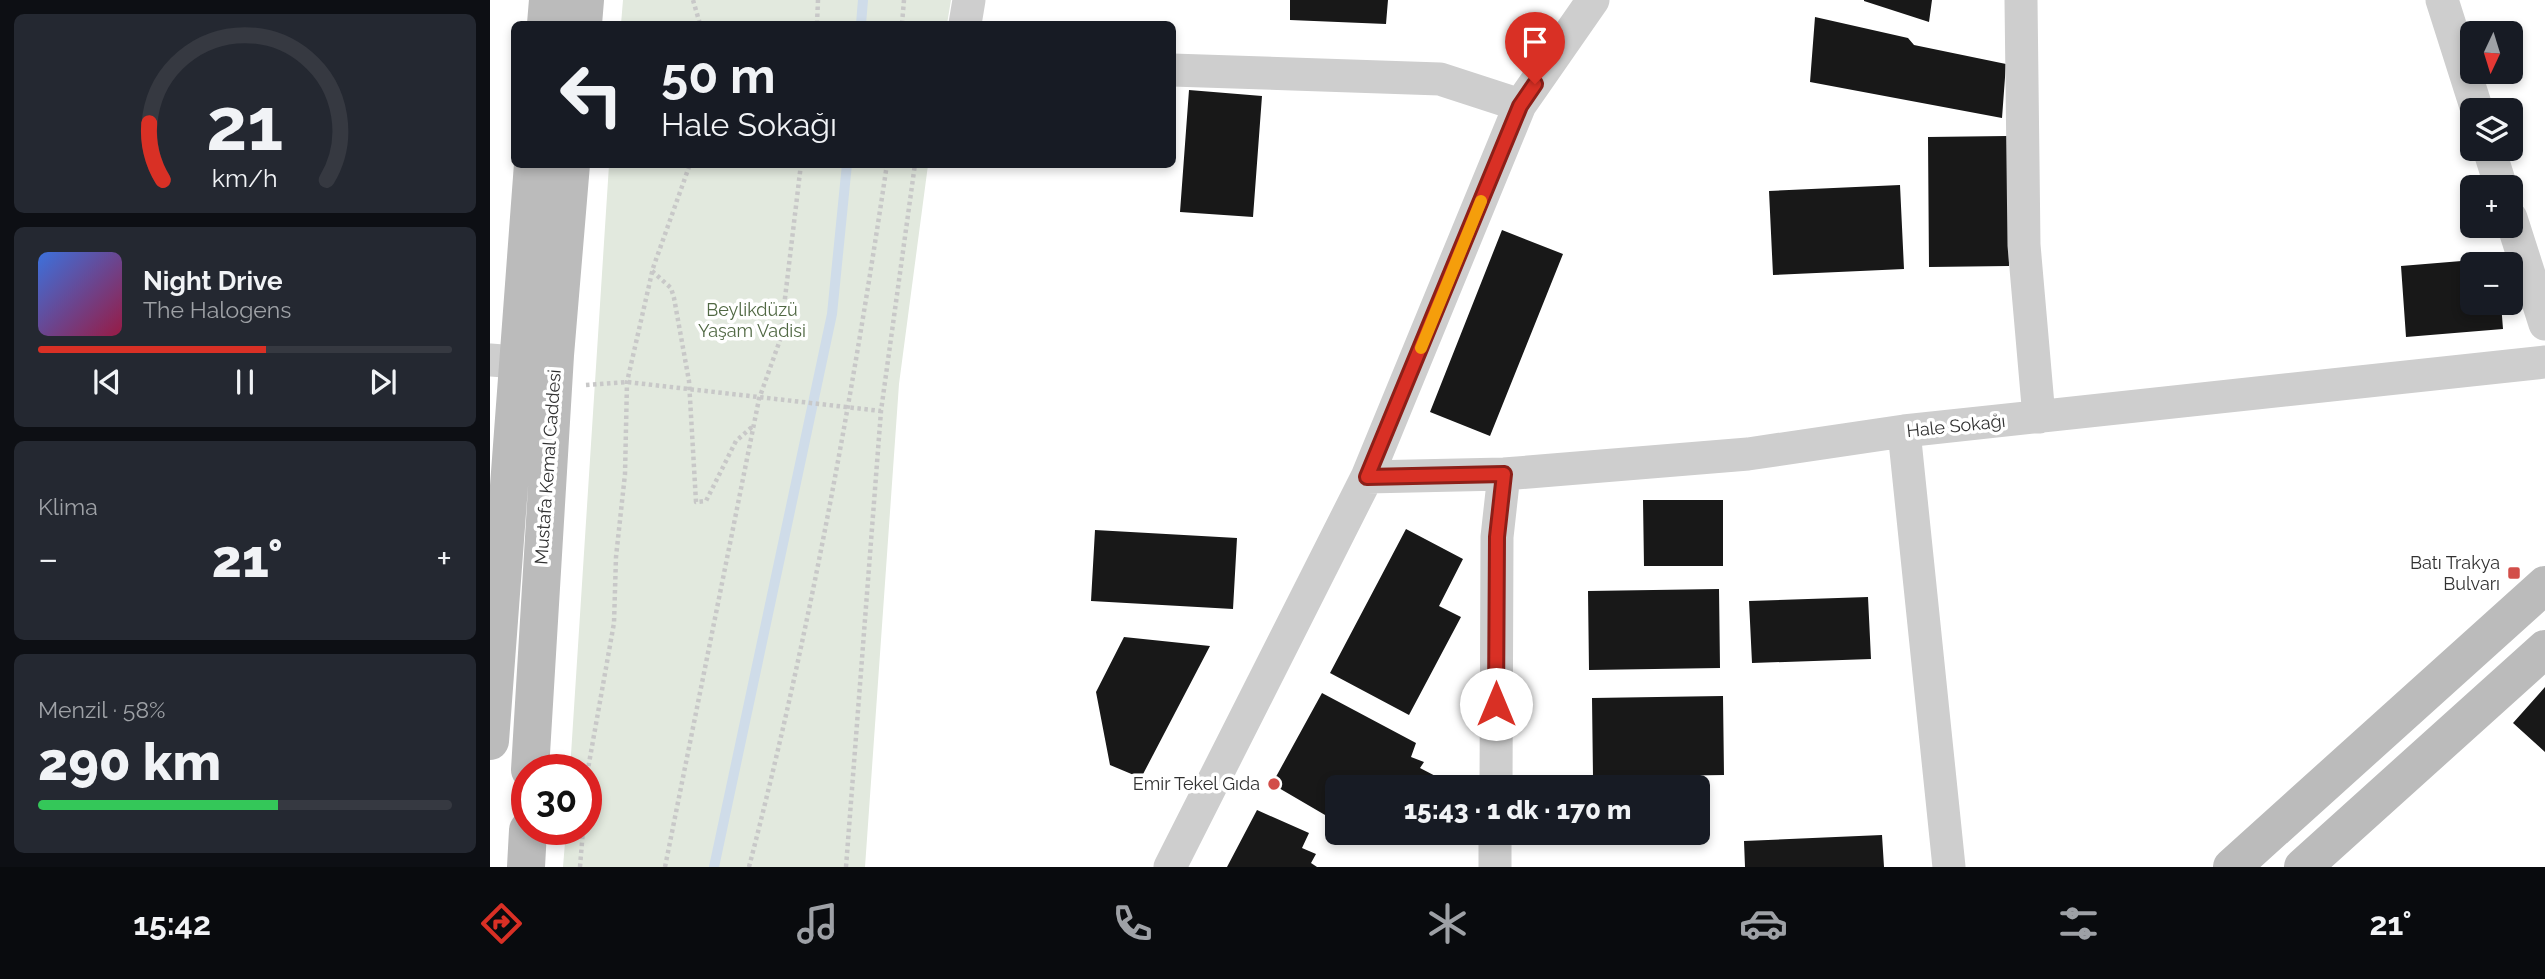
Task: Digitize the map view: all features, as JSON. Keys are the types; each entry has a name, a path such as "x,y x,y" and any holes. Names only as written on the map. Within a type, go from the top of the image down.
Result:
{"main road":[{"path":"545,21 548,0"},
{"path":"583,21 585,0"},
{"path":"490,741 503,361 532,168"},
{"name":"Mustafa Kemal Caddesi","path":"531,754 555,355 571,168"},
{"path":"2232,867 2545,585"},
{"path":"2303,867 2545,649"},
{"path":"526,867 527,845"}],"street":[{"path":"966,21 969,0"},
{"path":"1170,867 1367,477 1520,106 1593,0"},
{"path":"2021,0 2024,245 2039,417"},
{"path":"2442,0 2473,98"},
{"path":"1176,70 1440,79 1520,106"},
{"path":"2517,238 2545,324"},
{"name":"Hale Sokağı","path":"1367,477 1504,474 1748,454 1904,431 2545,362"},
{"path":"1904,431 1949,867"},
{"path":"1496,775 1497,537 1504,474"},
{"path":"1495,845 1495,867"}],"path":[{"path":"693,0 698,21"},
{"path":"817,21 818,0"},
{"path":"902,21 904,0"},
{"path":"591,754 614,623 616,557 625,474 627,382 652,271 689,168"},
{"path":"665,867 759,399 780,340 801,168"},
{"path":"749,867 787,719 846,408 886,168"},
{"path":"846,867 881,411 914,168"},
{"path":"652,271 671,288 674,298 690,390 696,502 706,501 736,442 754,426"},
{"path":"572,386 627,382 881,411"},
{"path":"580,867 582,845"}],"green space":[{"path":"623,0 951,0 948,21 621,21"},
{"name":"Beylikdüzü Yaşam Vadisi","path":"609,168 928,168 899,384 865,867 563,867 565,845 602,845 602,754 571,754"}],"building":[{"path":"1290,0 1388,0 1386,24 1290,20"},
{"path":"1864,0 1932,0 1929,22 1864,1"},
{"path":"1815,17 1908,38 1914,45 2006,64 2002,118 1810,82"},
{"path":"1189,90 1262,96 1253,217 1180,212"},
{"path":"2007,136 2009,266 1929,267 1928,137"},
{"path":"1900,185 1904,269 1773,275 1769,191"},
{"path":"1502,230 1563,254 1490,436 1430,412"},
{"path":"2460,261 2460,315 2502,315 2503,329 2406,337 2401,266"},
{"path":"1643,500 1723,500 1723,566 1644,566"},
{"path":"1406,529 1463,559 1439,606 1461,617 1409,715 1330,673"},
{"path":"1095,530 1237,538 1233,609 1091,601"},
{"path":"1719,589 1720,668 1589,670 1588,591"},
{"path":"1868,597 1871,659 1752,663 1749,601"},
{"path":"1124,637 1210,646 1141,778 1110,765 1096,692"},
{"path":"2545,687 2545,752 2513,723"},
{"path":"1322,693 1416,743 1411,757 1424,762 1420,768 1433,775 1325,775 1325,815 1272,784"},
{"path":"1723,696 1724,775 1593,775 1592,698"},
{"path":"1257,810 1309,833 1302,848 1316,854 1311,863 1317,867 1227,867"},
{"path":"1882,835 1884,867 1745,867 1744,841"}],"waterway":[{"path":"861,21 863,0"},
{"path":"714,867 832,314 847,168"}],"slow traffic":[{"path":"1421,348 1481,201"}],"place":[{"name":"Batı Trakya Bulvarı","path":"2514,573"},
{"name":"Emir Tekel Gıda","path":"1274,784"}],"route":[{"path":"1496,704 1497,537 1504,474 1367,477 1520,106 1535,84"}]}
